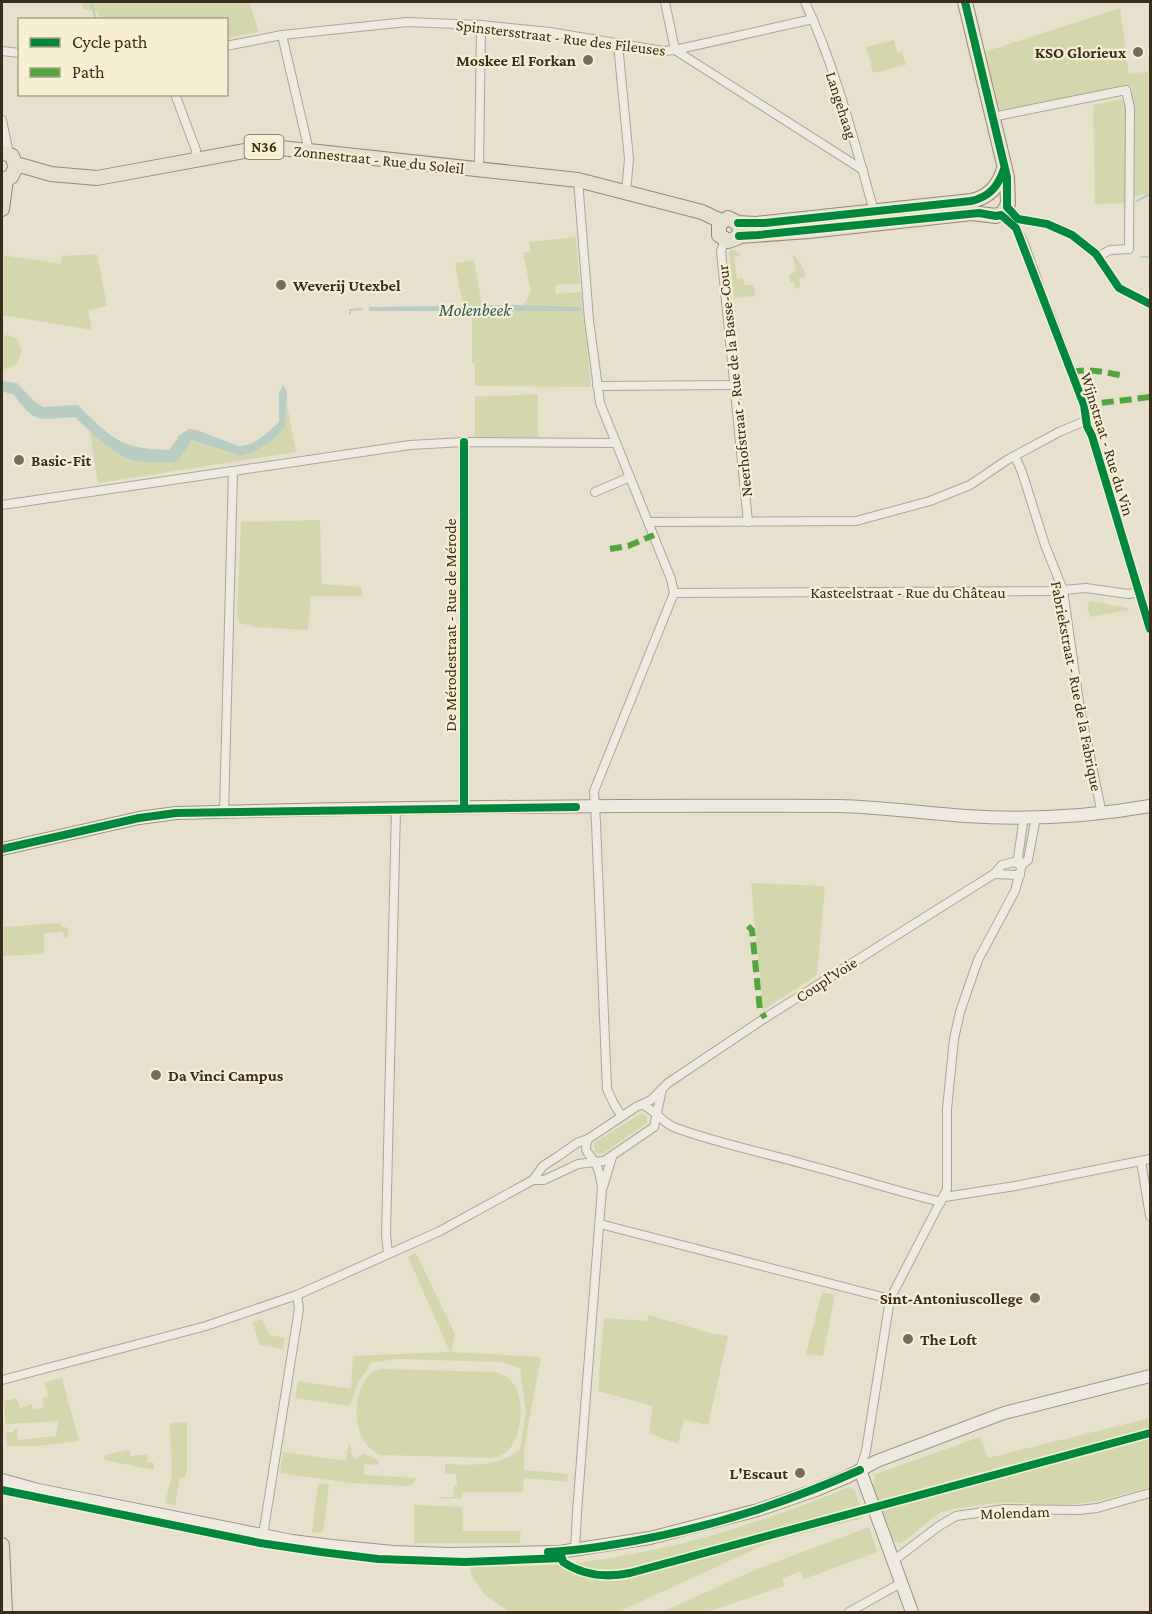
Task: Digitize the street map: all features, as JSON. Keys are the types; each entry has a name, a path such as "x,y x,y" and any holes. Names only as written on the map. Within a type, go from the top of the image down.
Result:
{"main road":[{"path":"965,2 1004,169 1008,177 1001,209"},
{"name":"Zonnestraat - Rue du Soleil","path":"7,160 23,174 34,170 97,178 261,147 309,151 578,180 702,212 721,221"},
{"path":"2,209 7,160"},
{"path":"1001,209 984,208 988,195 1000,182 1004,169"},
{"path":"988,195 1003,194 1001,209"},
{"name":"N36","path":"721,221 728,218 739,229 758,236 875,217 988,195"},
{"name":"N36","path":"875,217 972,213 1001,209"},
{"path":"721,221 718,232 725,240"},
{"name":"N36","path":"725,240 731,241 739,229"},
{"path":"2,1545 5,1612"}],"street":[{"path":"665,2 675,50 813,19"},
{"name":"Langehaag","path":"805,2 813,19 875,217"},
{"name":"Spinstersstraat - Rue des Fileuses","path":"228,46 282,35 407,22 481,25 550,32 663,51 675,50 862,170"},
{"path":"479,169 481,25"},
{"path":"282,35 309,151"},
{"path":"618,44 629,159 626,192"},
{"path":"2,51 18,53"},
{"path":"992,117 1126,90 1130,108 1129,249 1107,251 1098,257"},
{"path":"176,96 196,150 195,159"},
{"path":"2,120 7,160"},
{"path":"578,180 600,403 672,579 674,593 594,791 607,1089 621,1115"},
{"path":"1001,209 1018,219 1038,222 1065,231 1081,241 1098,257 1119,288 1150,304"},
{"name":"Wijnstraat - Rue du Vin","path":"1001,209 1023,241 1042,298 1084,405 1085,421 1092,436 1150,629"},
{"name":"Neerhofstraat - Rue de la Basse-Cour","path":"725,240 721,251 748,522"},
{"path":"597,386 735,385"},
{"path":"648,522 856,521 930,501 970,485 1007,460 1085,421"},
{"path":"2,505 410,445 464,442 616,443"},
{"name":"De Mérodestraat - Rue de Mérode","path":"464,442 464,808"},
{"name":"Fabriekstraat - Rue de la Fabrique","path":"1016,456 1063,590 1080,709 1102,814"},
{"path":"224,812 234,471"},
{"path":"596,492 630,477"},
{"name":"Kasteelstraat - Rue du Château","path":"674,593 1086,588 1128,594 1135,593 1138,588"},
{"path":"2,849 138,818 176,813 464,808 842,806 966,816 1030,817 1102,814 1150,806"},
{"path":"388,1253 386,1235 396,809"},
{"path":"912,1612 860,1470 866,1451 890,1299 943,1199 948,1185 949,1088 960,1012 978,960 1016,891 1022,865 1017,858 1030,817"},
{"name":"Coupl'Voie","path":"533,1180 543,1166 588,1139 621,1115 642,1106 668,1083 765,1018 1007,863 1014,862 1022,865"},
{"path":"993,874 1020,875"},
{"path":"2,1380 206,1326 297,1295 440,1231 533,1180 544,1180 578,1164 604,1161 651,1130 656,1121 662,1089"},
{"path":"642,1106 652,1110 656,1116 673,1127 750,1150 943,1199 1150,1159"},
{"path":"588,1139 586,1151 595,1161 602,1188"},
{"path":"575,1550 602,1188 613,1156"},
{"path":"1141,1161 1150,1216"},
{"path":"600,1224 890,1299"},
{"path":"263,1535 299,1309 297,1295"},
{"path":"2,1480 38,1490 292,1542 393,1552 502,1554 575,1550 650,1538 718,1522 786,1502 877,1461 1004,1413 1150,1376"},
{"name":"Molendam","path":"891,1556 956,1516 1005,1509 1079,1510 1096,1508 1150,1493"},
{"path":"849,1612 901,1583"}],"green space":[{"path":"82,2 249,2 259,32 228,38 228,18 98,18 98,11 83,9"},
{"path":"1120,8 1129,74 1150,71 1150,193 1134,196 1131,96 1133,86 999,110 984,52"},
{"path":"894,40 897,53 902,52 906,65 873,73 866,47"},
{"path":"1122,99 1126,108 1127,203 1095,204 1093,105"},
{"path":"576,237 580,284 555,286 556,294 581,292 591,387 475,386 475,363 472,363 472,306 463,306 455,263 474,260 482,305 523,305 531,292 523,253 531,251 529,242"},
{"path":"731,249 741,254 734,257 737,279 743,278 744,285 754,285 755,296 734,298 729,252"},
{"path":"97,254 107,306 88,310 92,330 2,315 2,255 61,264 62,256"},
{"path":"794,255 804,269 805,277 799,279 800,288 795,289 794,282 790,282 789,274 796,272 793,256 786,256"},
{"path":"7,335 17,339 22,349 17,364 6,369 2,368 2,336"},
{"path":"538,394 538,437 475,437 475,396"},
{"path":"287,403 296,452 98,483 90,432 127,458 134,460 174,462 179,459 192,440 234,454 275,438"},
{"path":"320,520 322,584 361,587 363,596 311,596 308,630 254,627 240,623 237,616 241,522"},
{"path":"1091,601 1129,610 1090,617 1087,605"},
{"path":"751,883 825,886 817,975 763,1010"},
{"path":"61,923 61,926 68,928 68,938 64,938 63,932 44,933 44,954 2,956 2,927"},
{"path":"642,1113 647,1117 647,1123 602,1154 595,1152 594,1143"},
{"path":"416,1253 455,1334 451,1352 541,1357 524,1448 524,1470 568,1474 567,1482 524,1478 523,1492 463,1492 462,1498 442,1499 439,1497 453,1497 454,1486 457,1486 456,1474 445,1474 445,1464 494,1462 503,1460 520,1450 526,1412 520,1368 500,1362 396,1359 371,1363 356,1387 350,1406 295,1398 298,1381 351,1389 353,1356 450,1352 408,1257"},
{"path":"822,1292 835,1295 823,1356 806,1354"},
{"path":"649,1315 728,1336 708,1425 684,1420 678,1444 649,1433 653,1406 598,1391 604,1318 647,1321"},
{"path":"262,1319 269,1335 285,1338 283,1349 260,1345 252,1322"},
{"path":"383,1369 492,1372 506,1376 519,1397 520,1418 516,1438 503,1454 493,1458 381,1455 371,1449 359,1429 357,1402 366,1379 374,1371"},
{"path":"62,1378 79,1441 37,1446 7,1446 6,1432 13,1432 13,1429 17,1429 18,1440 56,1436 59,1421 6,1424 4,1401 16,1398 20,1408 32,1404 33,1410 44,1407 42,1399 48,1396 44,1382"},
{"path":"1150,1418 1150,1431 878,1504 873,1486 876,1474 980,1437 988,1458"},
{"path":"187,1422 187,1470 185,1478 180,1477 175,1506 165,1503 172,1476 170,1423"},
{"path":"1150,1437 1150,1487 1098,1501 1056,1505 1007,1502 958,1508 941,1512 901,1543 894,1541 881,1509"},
{"path":"349,1443 352,1450 350,1451 355,1459 364,1453 379,1461 379,1465 364,1464 364,1475 416,1478 414,1483 407,1486 351,1483 280,1473 283,1452 346,1461"},
{"path":"129,1450 131,1456 147,1454 147,1462 154,1463 154,1470 105,1460 104,1455"},
{"path":"318,1484 329,1484 323,1533 312,1532"},
{"path":"849,1487 855,1490 863,1518 773,1541 618,1612 509,1612 484,1594 471,1574 470,1566 566,1564 675,1545 746,1525"},
{"path":"414,1505 462,1507 463,1531 521,1531 520,1543 414,1543"},
{"path":"869,1527 877,1552 804,1579 800,1571 782,1579 784,1586 707,1612 662,1612 757,1569"}],"water":[{"path":"515,305 581,307 582,311 369,311 369,307"},
{"path":"2,381 17,383 43,407 78,405 110,435 127,444 151,449 169,450 178,436 189,429 238,446 250,444 279,422 279,393 283,385 287,392 285,425 275,438 254,452 241,456 192,440 179,459 174,462 136,461 110,448 75,417 47,419 34,416 14,395 2,391"}],"waterway":[{"path":"91,2 95,18"},
{"path":"1137,201 1150,194"},
{"name":"Molenbeek","path":"1141,257 1150,257"},
{"name":"Molenbeek","path":"350,314 350,310 362,309"}],"marked path":[{"path":"1072,372 1092,371 1125,376"},
{"path":"1084,405 1150,397"},
{"path":"610,549 628,546 654,535"},
{"path":"748,926 752,930 760,1010 765,1018"}],"cycle path":[{"path":"965,2 1007,177 1007,207 1018,219 1047,224 1072,235 1096,254 1119,288 1150,304"},
{"path":"738,223 765,223 971,201 983,197 992,190 1004,169"},
{"path":"739,236 979,213 1001,215 1016,228 1084,405 1087,426 1092,436 1150,629"},
{"path":"464,442 464,808"},
{"path":"2,849 139,818 176,813 576,807"},
{"path":"2,1490 260,1543 321,1552 378,1559 465,1562 562,1558 563,1562 571,1567 587,1573 612,1575 630,1573 1150,1433"},
{"path":"548,1552 613,1545 721,1521 777,1503 860,1470"}],"place":[{"name":"KSO Glorieux","path":"1138,52"},
{"name":"Moskee El Forkan","path":"588,60"},
{"name":"Weverij Utexbel","path":"281,285"},
{"name":"Basic-Fit","path":"19,460"},
{"name":"Da Vinci Campus","path":"156,1075"},
{"name":"Sint-Antoniuscollege","path":"1035,1298"},
{"name":"The Loft","path":"908,1339"},
{"name":"L'Escaut","path":"800,1473"}]}
